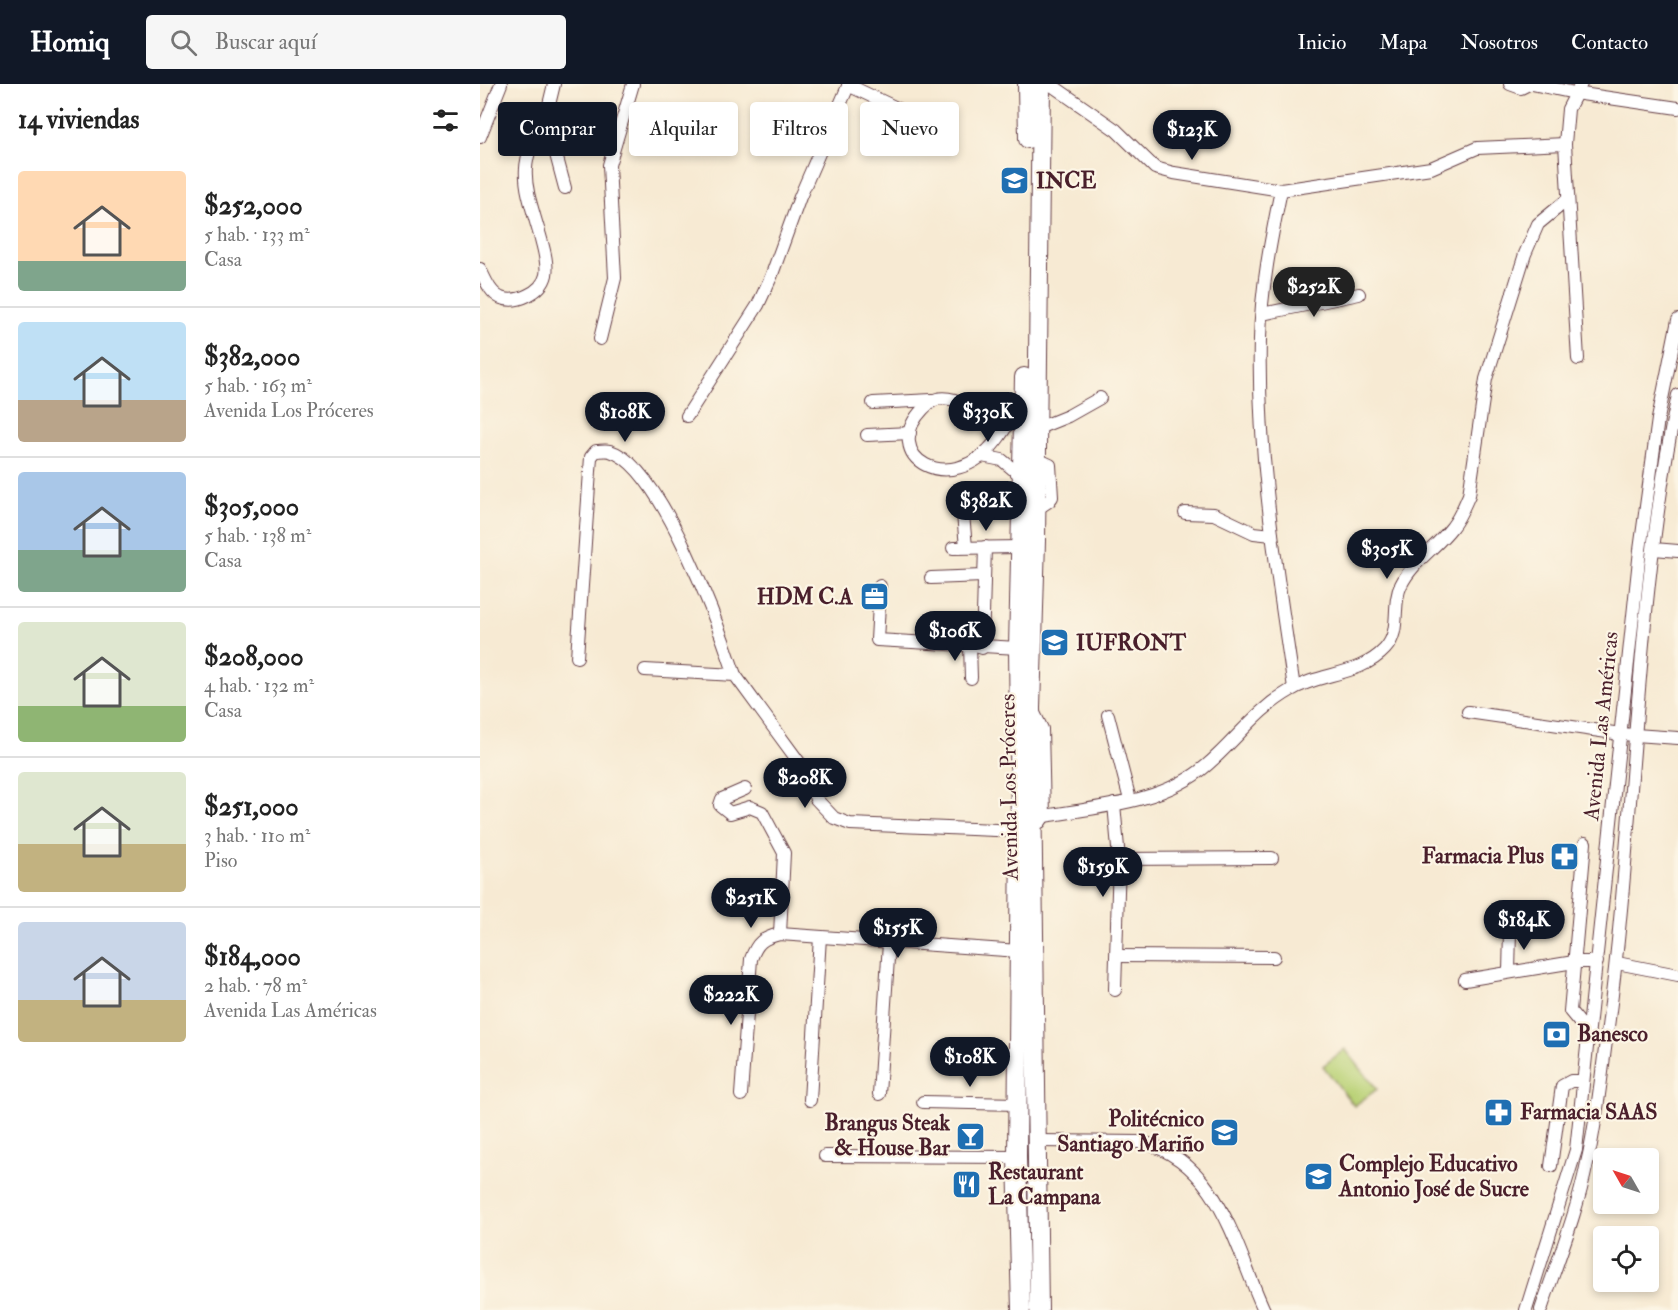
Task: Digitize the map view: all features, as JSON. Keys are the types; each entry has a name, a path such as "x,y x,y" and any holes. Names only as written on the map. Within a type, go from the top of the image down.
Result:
{"highway":[{"name":"Avenida Los Próceres","path":"1027,84 1018,648 1027,832 1039,1308"},
{"name":"Avenida Los Próceres","path":"1021,1310 1017,1157 1019,951 1027,832 1037,509 1035,458 1041,84"}],"street":[{"path":"480,137 501,84"},
{"path":"550,102 554,84"},
{"path":"600,339 615,278 609,165 633,84"},
{"path":"1050,84 1116,130 1155,168 1281,190 1431,168 1477,148 1565,144"},
{"path":"1510,84 1521,87 1530,84 1578,89 1678,108"},
{"path":"687,416 758,305 800,197 849,85 884,102"},
{"path":"1578,89 1568,109 1565,144 1578,359"},
{"path":"480,269 488,286 501,298 519,300 534,291 546,277 545,255 530,201 524,167 526,156"},
{"path":"556,156 565,188"},
{"path":"1281,190 1266,264 1260,339 1266,496 1294,688"},
{"path":"578,657 590,463 596,451 611,451 632,467 647,483 673,526 712,608 735,675 773,723 804,769 816,799 834,818 850,824 1027,832 1044,816 1114,804 1166,790 1189,779 1207,765 1263,708 1294,688 1323,675 1344,672 1369,663 1386,648 1395,632 1396,596 1401,583 1452,527 1469,495 1486,379 1525,254 1538,224 1550,211 1567,200"},
{"path":"1262,314 1359,294"},
{"name":"Avenida Las Américas","path":"1527,1310 1576,1150 1640,550 1657,430 1678,320"},
{"name":"Avenida Las Américas","path":"1541,1310 1587,1165 1617,963 1635,734 1654,549 1678,395"},
{"path":"873,403 932,400 942,396 955,400"},
{"path":"932,400 918,415 910,433 915,455 927,468 958,468 971,465 982,456 1004,428 1023,397"},
{"path":"1036,429 1068,416 1100,398"},
{"path":"1002,460 1004,428"},
{"path":"867,435 910,433"},
{"path":"982,456 1002,460 1021,476"},
{"path":"962,503 959,547 1020,547"},
{"path":"1185,513 1214,514 1254,533 1272,535"},
{"path":"971,678 985,547"},
{"path":"1654,549 1678,551"},
{"path":"931,578 983,576"},
{"path":"880,586 877,640 1018,648"},
{"path":"645,670 735,675"},
{"path":"1031,708 1042,729 1044,816"},
{"path":"1468,712 1621,734 1678,738"},
{"path":"1108,715 1130,800"},
{"path":"745,789 722,799 720,804 730,813 750,807 762,812 784,853 780,934"},
{"path":"1114,804 1119,859 1115,990"},
{"path":"1585,843 1570,1011 1589,1034"},
{"path":"1119,859 1272,858"},
{"path":"1582,886 1605,883"},
{"path":"1509,972 1510,931"},
{"path":"741,1095 751,959 756,945 763,938 780,934 1019,951"},
{"path":"810,1100 820,937"},
{"path":"879,1094 889,943"},
{"path":"1116,956 1274,957"},
{"path":"1465,980 1574,962 1597,963"},
{"path":"1617,963 1678,975"},
{"path":"1551,1166 1562,1086 1570,1082 1582,1081"},
{"path":"923,1102 1018,1104"},
{"path":"1036,1141 1142,1142 1164,1149 1185,1163 1211,1191 1226,1214 1264,1310"},
{"path":"825,1156 1017,1157"}],"green space":[{"path":"1345,1049 1377,1089 1354,1106 1323,1066"}],"place":[{"name":"INCE","path":"1015,181"},
{"name":"HDM C.A","path":"874,597"},
{"name":"IUFRONT","path":"1055,643"},
{"name":"Farmacia Plus","path":"1565,856"},
{"name":"Banesco","path":"1556,1034"},
{"name":"Farmacia SAAS","path":"1499,1112"},
{"name":"Politécnico Santiago Mariño","path":"1225,1132"},
{"name":"Brangus Steak & House Bar","path":"971,1136"},
{"name":"Complejo Educativo Antonio José de Sucre","path":"1318,1177"},
{"name":"Restaurant La Campana","path":"967,1185"}]}
